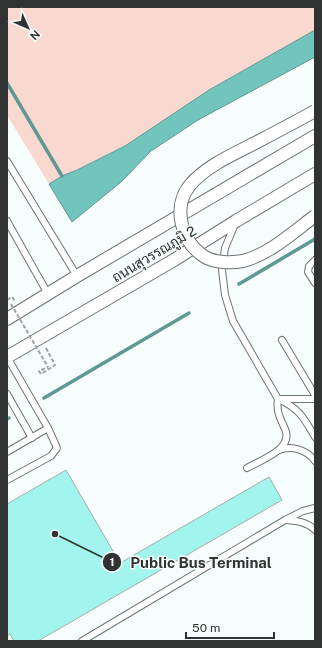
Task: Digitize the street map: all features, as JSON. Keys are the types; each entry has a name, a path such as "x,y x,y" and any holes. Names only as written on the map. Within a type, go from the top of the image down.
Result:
{"street":[{"path":"315,111 207,170 190,186 182,201 180,217 184,231 196,250 205,257 216,261 229,262 242,261 257,256 287,237 315,216"},
{"name":"ถนนสุวรรณภูมิ 2","path":"7,319 77,276 315,136"},
{"name":"ถนนสุวรรณภูมิ 2","path":"7,357 174,260 315,174"}],"lane":[{"path":"7,161 77,276"},
{"path":"7,221 48,294"},
{"path":"236,221 225,248 222,270 225,295 232,321 278,399 277,412 286,430 287,437 284,444 278,451"},
{"path":"315,260 309,266 308,272 315,283"},
{"path":"282,340 315,395"},
{"path":"7,357 48,428 57,448 55,452 7,480"},
{"path":"7,394 32,438"},
{"path":"278,399 315,399"},
{"path":"278,399 299,411 315,437"},
{"path":"7,452 48,428"},
{"path":"247,468 286,448 297,449 306,453 315,462"},
{"path":"85,640 285,520 303,511 315,508"},
{"path":"285,520 304,522 315,530"}],"path":[{"path":"7,300 12,297"},
{"path":"11,304 48,367 39,371 42,374 55,365 40,338"}],"shaded area":[{"path":"7,7 315,7 315,30 209,90 125,146 62,176 49,184 7,115"}],"water":[{"path":"315,30 315,57 198,120 151,151 121,182 72,222 49,184 62,176 125,146 209,90"}],"building":[{"path":"66,470 120,563 269,477 282,500 38,641 14,641 10,634 7,636 7,504"}],"waterway":[{"path":"7,83 62,176"},
{"path":"239,284 315,239"},
{"path":"44,398 189,313"}],"place":[{"name":"Public Bus Terminal","path":"55,534"}]}
